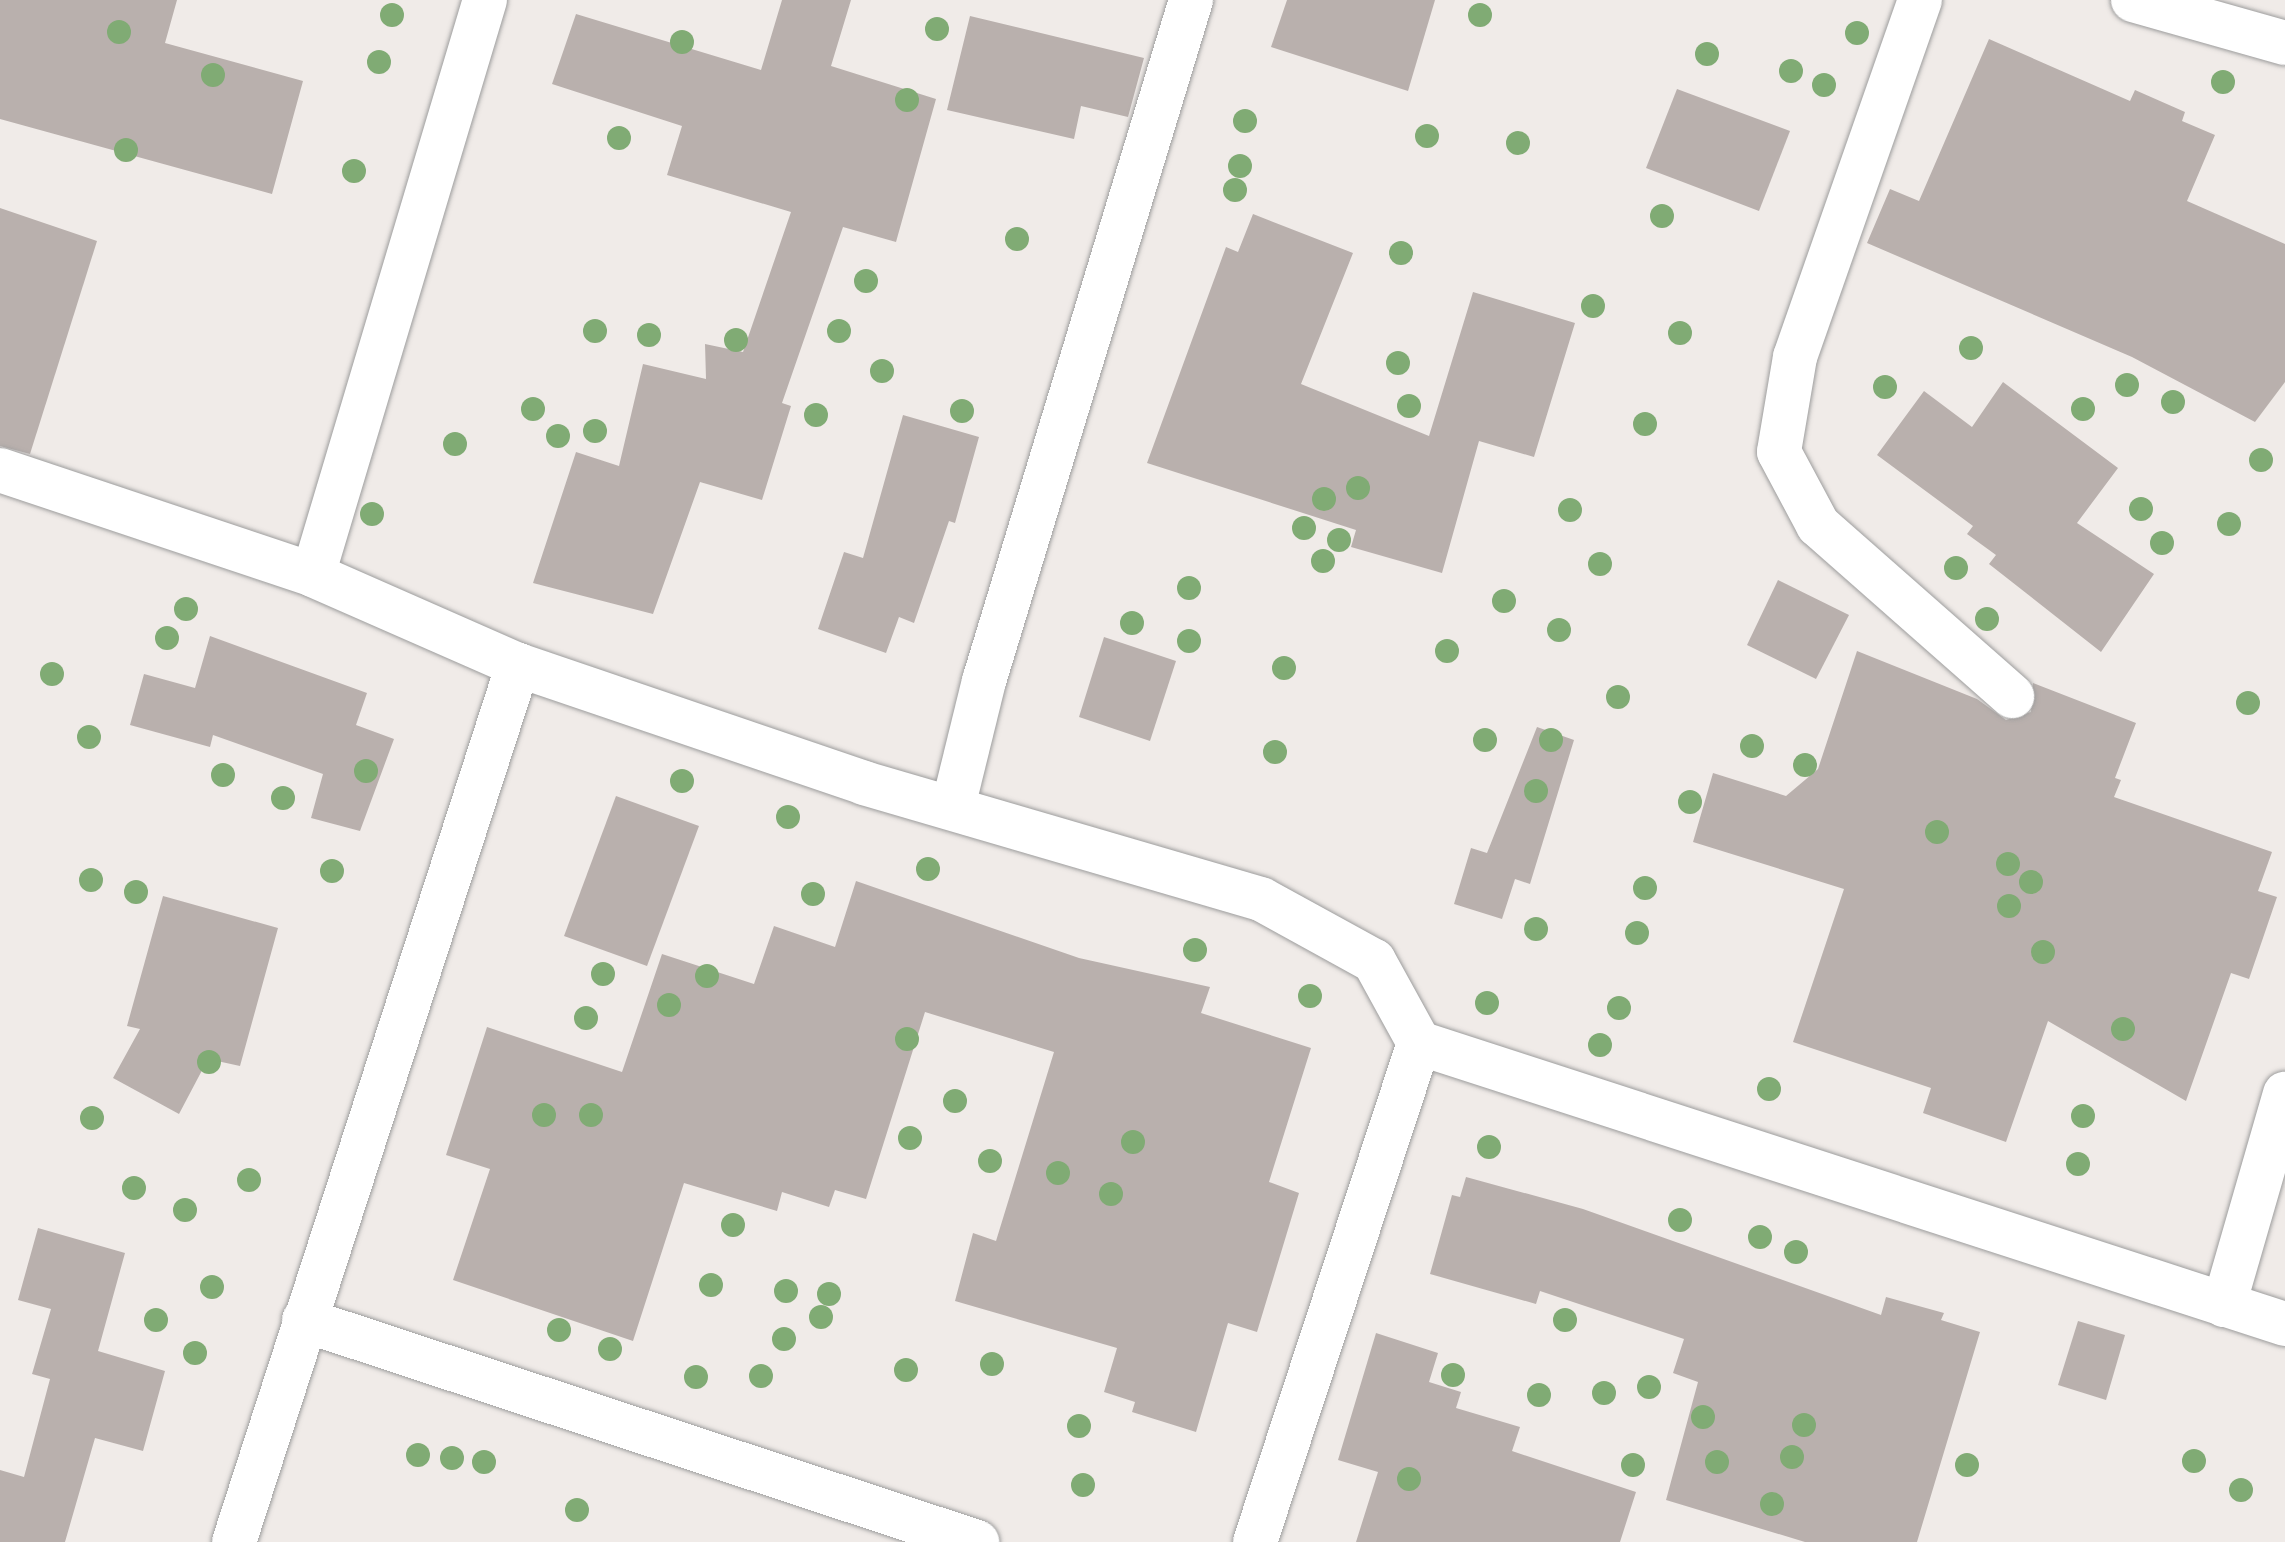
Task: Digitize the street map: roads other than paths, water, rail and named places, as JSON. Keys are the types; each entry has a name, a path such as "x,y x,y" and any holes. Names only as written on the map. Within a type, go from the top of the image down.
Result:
{"street":[{"path":"313,575 485,0"},
{"path":"953,807 984,681 1191,0"},
{"path":"1920,0 1795,357 1779,452 1818,525 2012,696"},
{"path":"2133,0 2285,43"},
{"path":"0,470 313,575 518,665 953,807 1261,899 1374,961 1419,1043 2285,1324"},
{"path":"234,1542 518,665"},
{"path":"1255,1542 1419,1043"},
{"path":"2224,1305 2285,1094"},
{"path":"304,1320 977,1542"}]}
